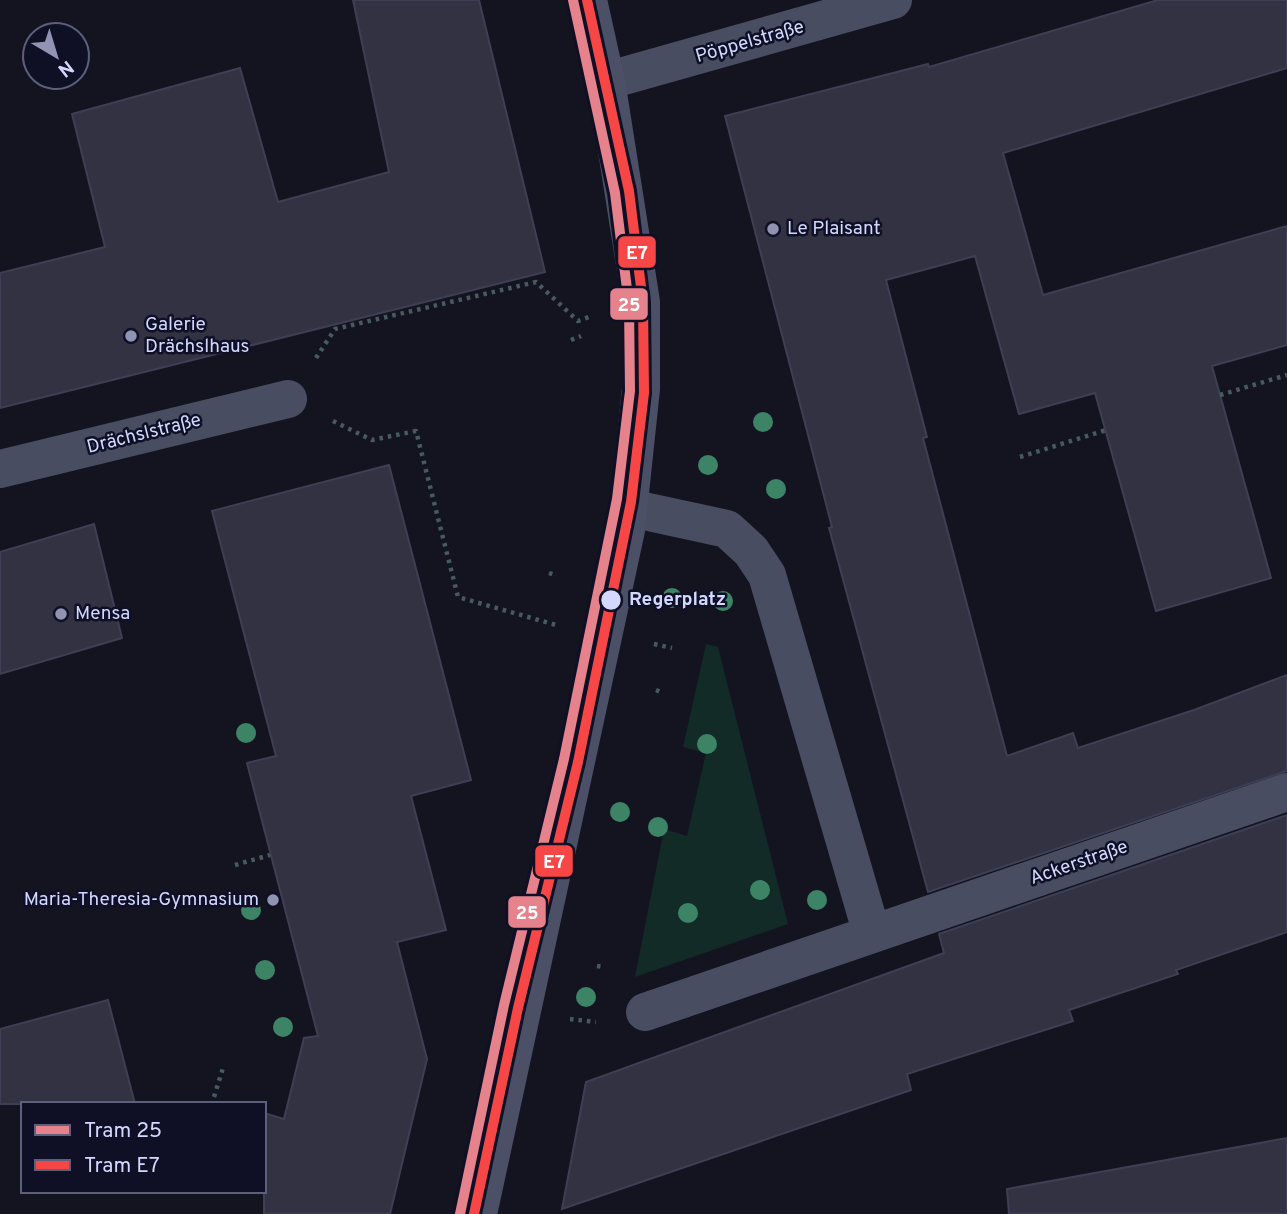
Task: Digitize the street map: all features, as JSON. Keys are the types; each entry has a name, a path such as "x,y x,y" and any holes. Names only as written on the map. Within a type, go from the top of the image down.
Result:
{"main road":[{"path":"478,1214 630,508 641,388 640,302 606,81 588,0"}],"street":[{"name":"Pöppelstraße","path":"606,81 893,0"},
{"name":"Drächslstraße","path":"0,469 288,399"},
{"path":"630,508 727,529 751,551 767,575 872,934 645,1012"},
{"name":"Ackerstraße","path":"872,934 1287,792"}],"path":[{"path":"546,623 458,597 416,431 372,440 288,399 335,330 536,282 578,321 640,302"},
{"path":"472,289 473,297"},
{"path":"571,340 581,336"},
{"path":"1220,395 1287,375"},
{"path":"1020,457 1106,430"},
{"path":"549,573 556,576"},
{"path":"656,690 663,692"},
{"path":"235,865 270,855"},
{"path":"521,1009 590,1023 645,1012"},
{"path":"214,1097 223,1068"}],"green space":[{"path":"706,644 718,647 788,924 635,977 664,829 687,836 706,753 683,747"}],"building":[{"path":"353,0 479,0 545,272 0,408 0,273 105,247 72,114 240,68 278,202 389,172"},
{"path":"1158,0 1287,0 1287,68 1003,153 1043,295 1287,226 1287,345 1212,366 1271,578 1156,611 1095,393 1019,414 975,256 886,280 927,437 923,438 1007,756 1073,733 1078,748 1194,710 1287,675 1287,771 928,892 829,528 832,527 725,116 928,64 929,67"},
{"path":"389,465 471,780 411,796 446,930 397,942 427,1059 390,1214 264,1214 266,1114 284,1119 304,1038 318,1036 247,763 276,756 212,511"},
{"name":"Mensa","path":"94,524 122,638 0,674 0,552"},
{"path":"1287,815 1287,932 1176,970 1178,974 1069,1010 1073,1021 907,1074 911,1090 562,1209 586,1082 944,953 939,934"},
{"path":"108,1000 134,1102 0,1104 0,1029"},
{"path":"1287,1138 1287,1214 1009,1214 1007,1189"}],"tram line":[{"name":"25","path":"460,1214 504,1005 564,759 617,499 630,391 629,305 615,193 573,0"},
{"name":"E7","path":"474,1214 518,1008 578,762 631,502 644,393 643,303 629,191 587,0"}],"place":[{"name":"Le Plaisant","path":"773,229"},
{"name":"Galerie Drächslhaus","path":"131,336"},
{"name":"Regerplatz","path":"611,600"},
{"name":"Mensa","path":"61,614"},
{"name":"Maria-Theresia-Gymnasium","path":"273,900"}]}
